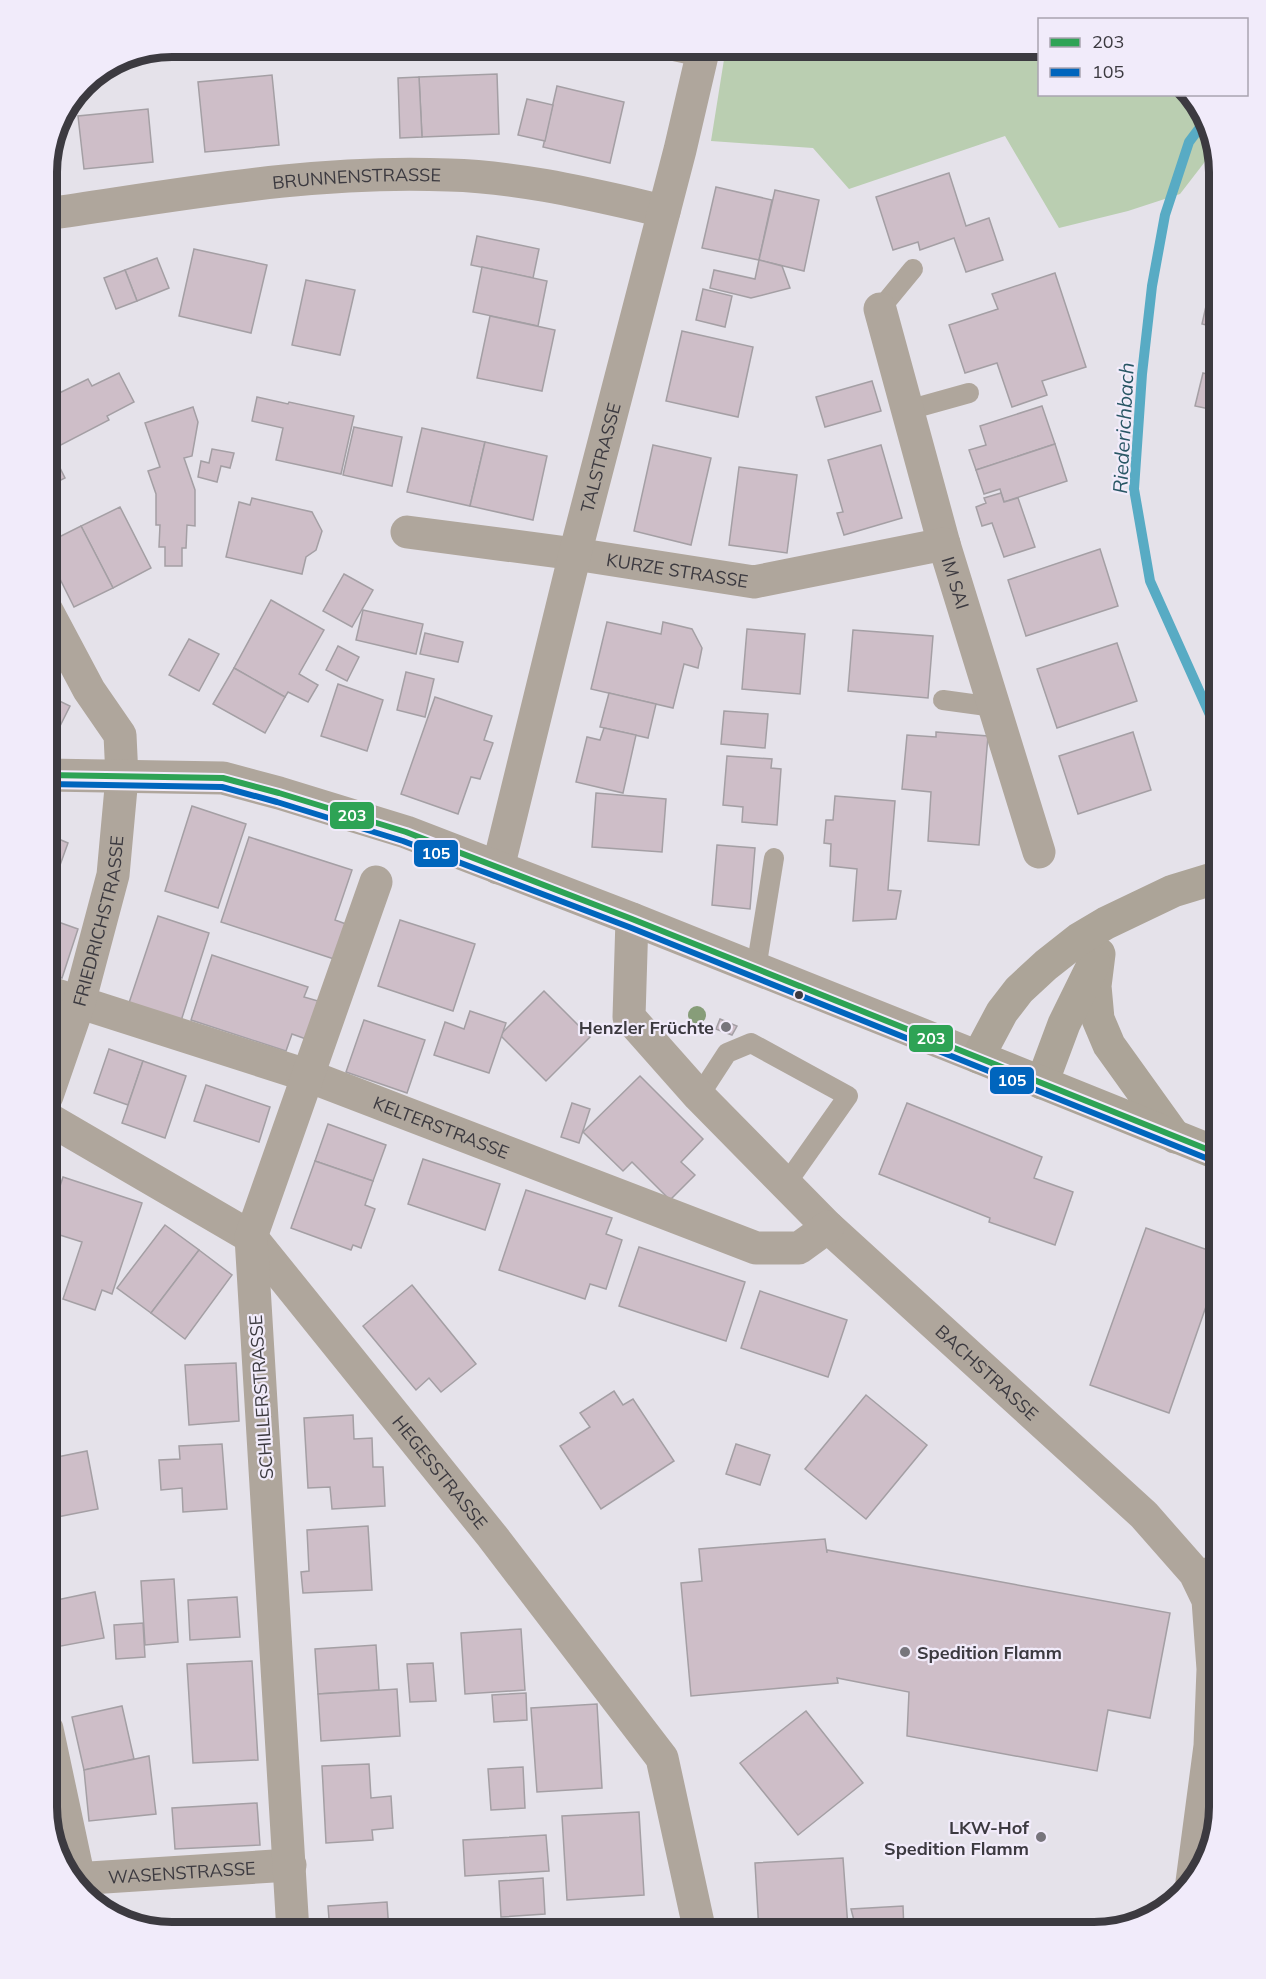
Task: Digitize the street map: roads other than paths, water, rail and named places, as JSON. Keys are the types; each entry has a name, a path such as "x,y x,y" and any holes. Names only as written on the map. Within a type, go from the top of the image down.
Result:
{"main road":[{"path":"1209,880 1173,891 1106,923 1079,939 1019,990 1002,1012 978,1057 1209,1150"},
{"path":"1042,1083 1064,1024 1105,943 1139,908"},
{"path":"1099,954 1095,986 1098,1019 1109,1045 1175,1137"}],"street":[{"name":"TALSTRASSE","path":"498,867 702,57"},
{"name":"BRUNNENSTRASSE","path":"57,213 299,179 378,174 449,174 513,180 664,211"},
{"name":"IM SAI","path":"880,309 944,544 1039,852"},
{"name":"KURZE STRASSE","path":"407,532 754,582 944,544"},
{"name":"FRIEDRICHSTRASSE","path":"57,630 88,690 120,735 122,777 112,875 79,1003 57,1067"},
{"path":"57,775 223,778 279,793 406,832 978,1057"},
{"name":"SCHILLERSTRASSE","path":"293,1922 251,1237 306,1075 376,882"},
{"name":"BACHSTRASSE","path":"632,919 629,1017 699,1096 828,1227 1144,1515 1207,1567 1209,1612"},
{"name":"KELTERSTRASSE","path":"57,996 306,1075 756,1248 799,1248 828,1227"},
{"name":"HEGESSTRASSE","path":"57,1124 251,1237 492,1536 662,1758 698,1922"},
{"name":"BACHSTRASSE","path":"1195,1862 1209,1754"},
{"path":"57,1782 75,1869"},
{"name":"WASENSTRASSE","path":"82,1879 290,1865"}],"lane":[{"path":"880,309 914,269"},
{"path":"908,410 969,393"},
{"path":"944,700 994,707"},
{"path":"756,969 774,858"},
{"path":"699,1096 728,1053 751,1043 848,1096 786,1184"}],"waterway":[{"name":"Riederichbach","path":"1200,128 1189,142 1165,215 1152,286 1142,374 1134,489 1150,581 1209,713"}],"place":[{"name":"Henzler Früchte","path":"726,1027"},
{"name":"Spedition Flamm","path":"905,1652"},
{"name":"LKW-Hof Spedition Flamm","path":"1041,1837"}]}
